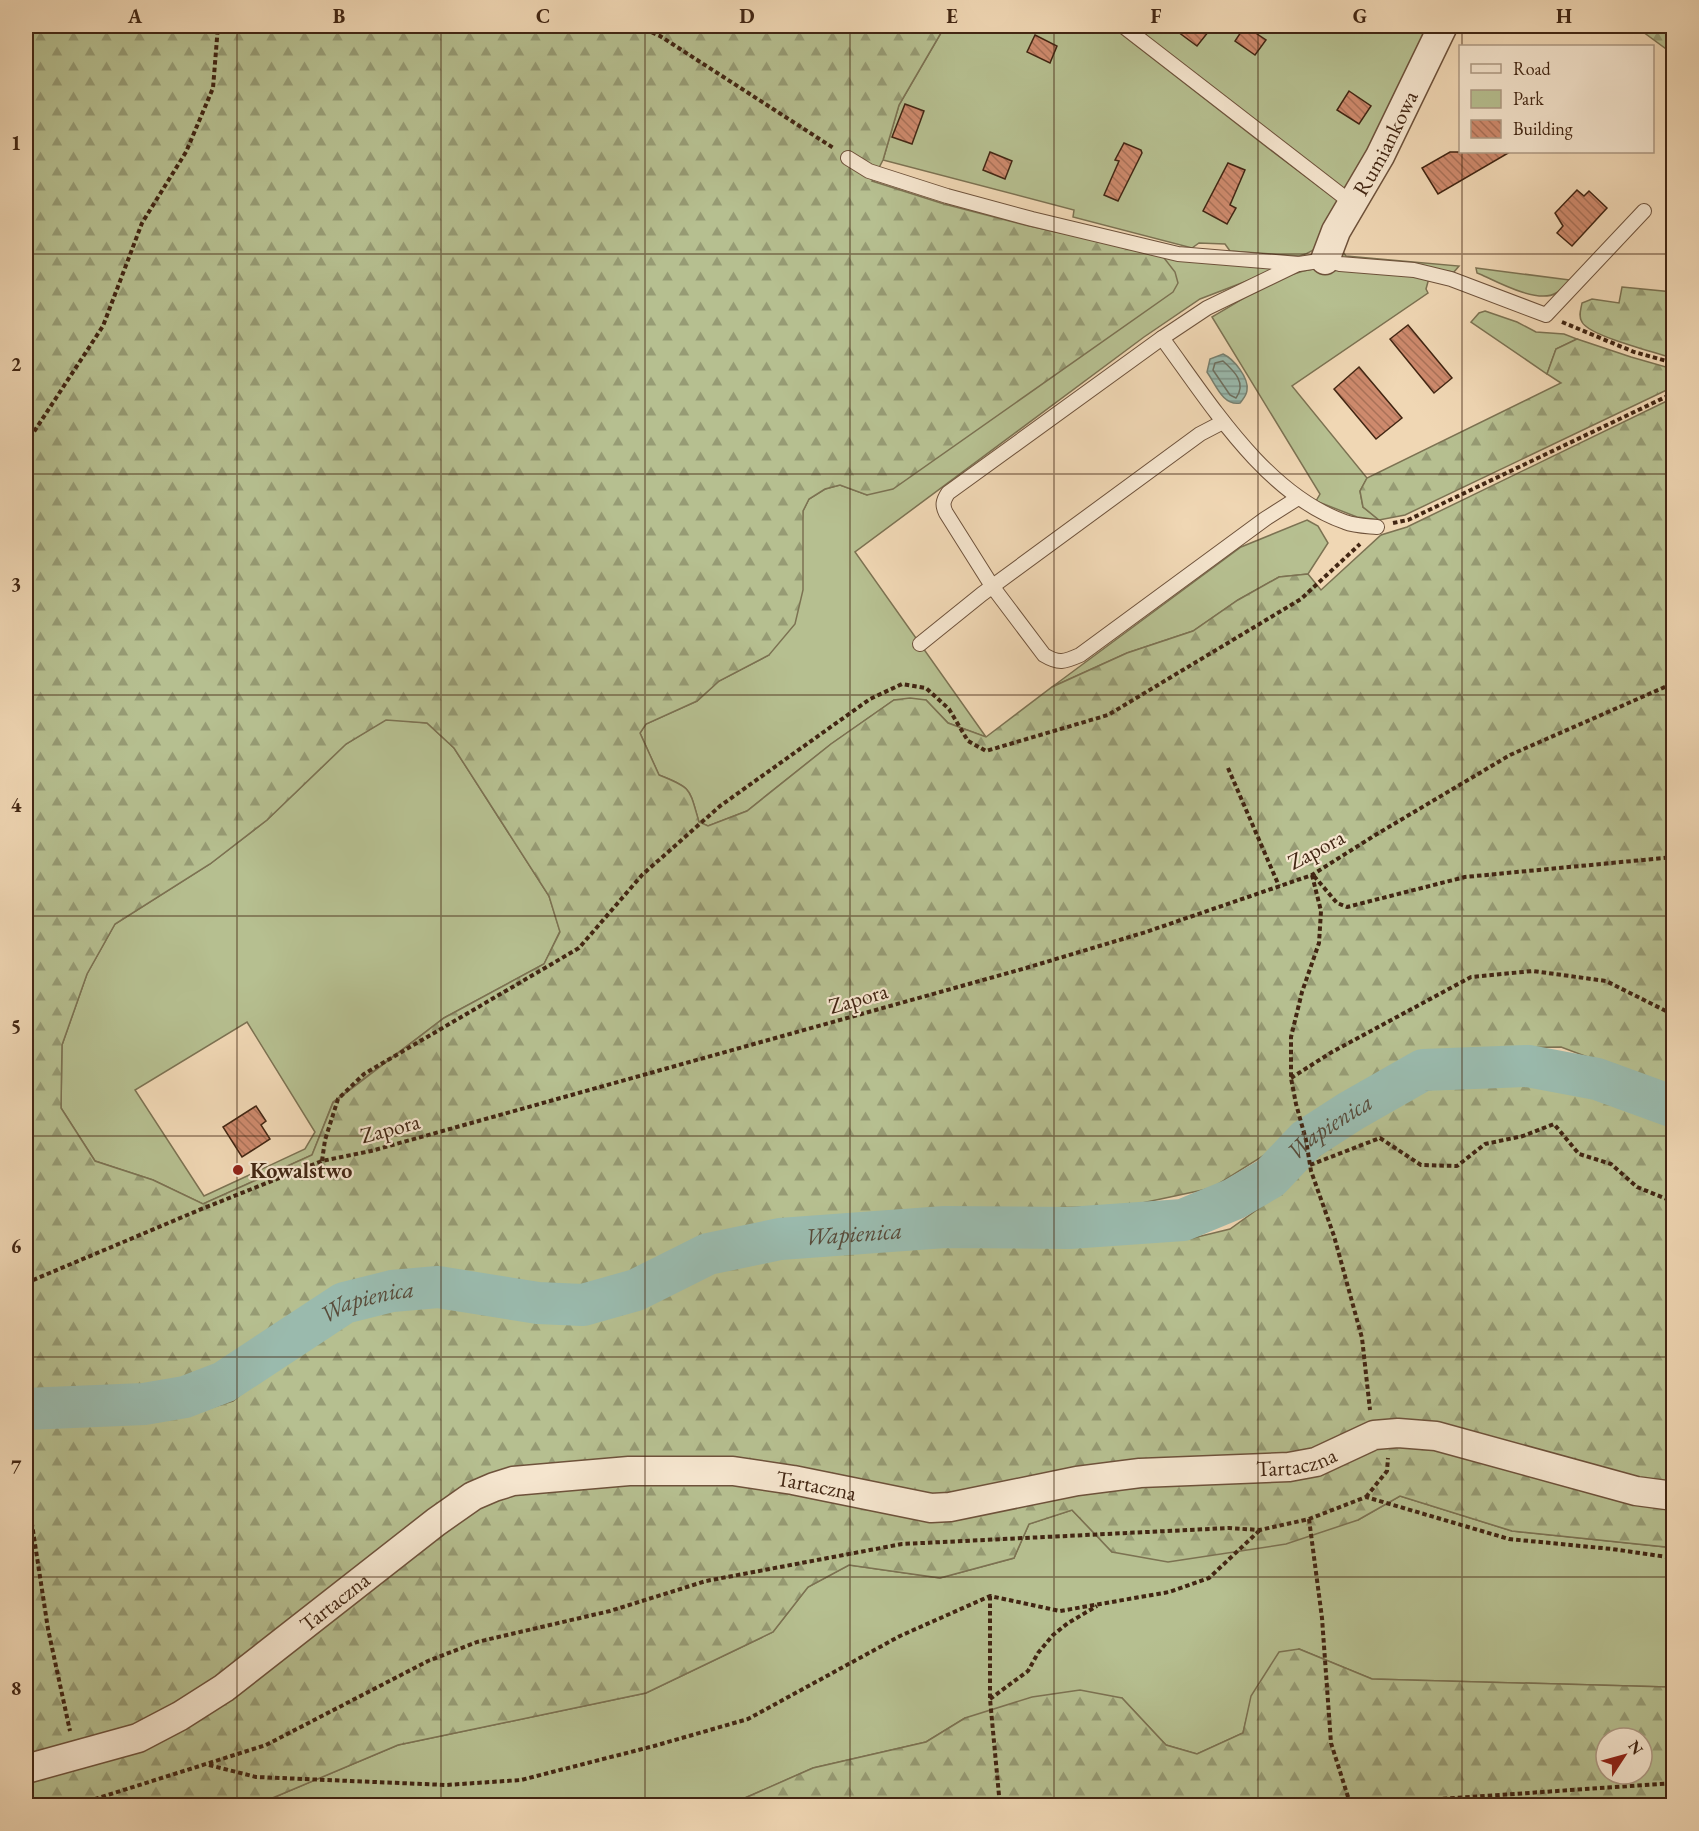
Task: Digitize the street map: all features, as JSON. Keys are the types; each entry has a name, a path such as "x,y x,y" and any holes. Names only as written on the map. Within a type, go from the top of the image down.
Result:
{"street":[{"name":"Rumiankowa","path":"1312,262 1333,238 1380,156 1443,26"},
{"name":"Tartaczna","path":"26,1769 138,1738 180,1716 215,1694 436,1522 473,1496 513,1481 629,1472 733,1471 793,1480 931,1508 950,1507 974,1504 1077,1481 1140,1473 1289,1467 1316,1462 1374,1436 1398,1433 1436,1436 1636,1491 1674,1496"}],"lane":[{"path":"1123,26 1353,204"},
{"path":"848,158 869,171 947,196 1178,254 1414,270 1451,279 1546,315 1644,211"},
{"path":"1298,498 1265,519 1080,655 1067,661 1055,661 1044,655 993,586 943,506 948,493 1207,308 1312,262"},
{"path":"1162,338 1223,422 1271,474 1298,498 1346,523 1377,527"},
{"path":"920,644 993,586 1200,434 1223,422"}],"path":[{"path":"26,444 103,326 142,223 186,152 213,88 219,26"},
{"path":"638,26 660,36 848,158"},
{"path":"1546,315 1634,352 1674,363"},
{"path":"322,1161 325,1140 338,1099 364,1074 579,948 642,875 720,806 870,699 902,684 926,688 949,709 968,741 986,751 1108,715 1302,599 1377,527 1408,520 1674,393"},
{"name":"Zapora","path":"26,1283 322,1161 371,1151 1026,968 1146,932 1312,875 1510,755 1674,683"},
{"path":"1228,768 1279,886"},
{"path":"1312,875 1337,903 1347,907 1465,877 1674,857"},
{"path":"73,1806 266,1745 428,1661 477,1642 610,1611 706,1581 902,1544 1229,1528 1260,1530 1309,1519 1366,1497 1387,1471 1388,1455 1374,1436 1362,1338 1334,1236 1310,1165 1291,1078 1291,1037 1302,992 1319,943 1321,911 1312,875"},
{"path":"1291,1078 1332,1052 1471,976 1533,971 1606,981 1674,1015"},
{"path":"1310,1165 1380,1138 1421,1165 1456,1166 1485,1144 1522,1136 1554,1124 1579,1154 1611,1164 1637,1187 1674,1202"},
{"path":"26,1485 48,1629 75,1755"},
{"path":"1366,1497 1509,1539 1612,1549 1674,1558"},
{"path":"1309,1519 1322,1618 1332,1743 1349,1800 1354,1806"},
{"path":"208,1764 256,1777 446,1785 521,1780 748,1719 900,1636 990,1596 1060,1611 1169,1592 1209,1578 1260,1530"},
{"path":"990,1596 990,1699 1000,1806"},
{"path":"990,1699 1028,1671 1038,1653 1053,1635 1100,1604"},
{"path":"1173,1806 1349,1800 1411,1801 1674,1783"}],"green space":[{"path":"26,26 945,26 899,105 883,160 872,181 944,204 1029,226 1161,254 1175,272 1178,283 1173,292 893,489 867,495 840,485 825,489 809,499 803,511 803,590 795,624 769,655 719,681 697,701 646,724 640,733 659,775 678,783 688,791 699,822 708,826 747,811 831,744 894,700 910,698 926,700 948,723 986,737 1052,687 1127,653 1193,631 1238,600 1279,577 1308,574 1321,590 1381,535 1407,527 1673,398 1673,1089 1561,1047 1476,1048 1417,1055 1339,1101 1263,1156 1212,1188 1128,1206 1007,1209 942,1213 861,1223 783,1226 711,1242 632,1279 584,1292 431,1274 341,1293 295,1319 221,1372 181,1387 145,1392 89,1394 26,1392","holes":["386,720 427,723 454,748 549,896 560,932 544,964 444,1018 333,1103 312,1155 203,1204 153,1180 95,1161 61,1108 62,1045 87,974 115,924 210,864 267,820 346,744"]},
{"path":"945,26 1111,26 1337,200 1339,205 1329,229 1315,249 1299,256 1230,251 1225,244 1199,243 1192,248 1073,217 1074,210 883,160 899,105"},
{"path":"1147,26 1435,26 1348,187 1342,188 1146,36"},
{"path":"1635,26 1673,26 1673,54"},
{"path":"1339,247 1346,256 1459,266 1454,272 1342,258"},
{"path":"1161,254 1271,268 1273,271 1200,299 1144,337 855,552 986,737 948,723 926,700 894,700 831,744 747,811 708,826 699,822 688,791 678,783 659,775 640,733 646,724 697,701 719,681 769,655 801,539 803,511 809,499 825,489 840,485 867,495"},
{"path":"1323,268 1429,278 1426,289 1428,293 1292,386 1367,478 1360,491 1363,507 1379,520 1357,517 1316,501 1320,494 1212,317 1279,279"},
{"path":"1476,268 1570,280 1556,293 1540,296 1498,283 1477,273"},
{"path":"1622,287 1673,292 1673,358 1597,333 1582,322 1580,315 1582,303 1592,299 1619,303"},
{"path":"1485,311 1517,322 1536,332 1564,334 1577,339 1556,349 1547,374 1471,322 1479,313"},
{"path":"1577,339 1673,369 1673,387 1405,515 1379,520 1363,507 1360,491 1367,478 1561,383 1547,374 1556,349"},
{"path":"1307,520 1318,526 1328,543 1308,574 1279,577 1238,600 1193,631 1127,653 1052,687 1241,547"},
{"path":"386,719 427,723 454,748 549,896 560,931 544,964 444,1018 333,1102 312,1155 203,1204 153,1180 95,1161 61,1108 62,1045 87,974 115,924 210,864 267,820 346,744","holes":["247,1022 315,1132 305,1149 204,1196 135,1090"]},
{"path":"1527,1081 1592,1093 1673,1119 1673,1490 1437,1429 1330,1449 969,1499 794,1476 512,1476 177,1712 26,1763 26,1428 184,1416 233,1401 294,1349 342,1315 384,1305 435,1301 536,1318 586,1320 645,1306 714,1268 778,1254 941,1241 1189,1239 1230,1229 1269,1201 1300,1170 1352,1131 1429,1089"},
{"path":"1425,1443 1673,1503 1673,1551 1666,1547 1512,1531 1400,1496 1358,1520 1286,1544 1168,1562 1112,1552 1072,1510 1029,1524 1014,1558 940,1578 849,1565 808,1587 773,1632 646,1693 398,1745 263,1802 248,1806 26,1806 26,1775 139,1742 495,1492 695,1475 929,1514 1361,1450"},
{"path":"1400,1496 1512,1531 1666,1547 1673,1551 1674,1685 1668,1687 1372,1679 1299,1649 1252,1696 1243,1733 1197,1754 1166,1745 1122,1698 965,1718 926,1742 813,1768 729,1805 248,1806 263,1802 398,1745 646,1693 773,1632 808,1587 849,1565 940,1578 1014,1558 1029,1524 1072,1510 1112,1552 1358,1520"},
{"path":"1299,1649 1372,1679 1668,1687 1673,1685 1673,1805 729,1805 813,1768 926,1742 965,1718 1032,1697 1080,1690 1122,1698 1166,1745 1197,1754 1243,1733 1251,1696 1279,1652"}],"water":[{"path":"1223,354 1236,364 1246,380 1247,392 1240,403 1224,398 1207,372 1210,359"}],"building":[{"path":"1170,26 1213,26 1197,46"},
{"path":"1245,26 1266,40 1255,55 1235,41"},
{"path":"1035,35 1057,46 1050,63 1027,52"},
{"path":"1349,91 1371,106 1359,124 1337,110"},
{"path":"905,104 924,111 912,144 892,137"},
{"path":"1124,143 1141,150 1142,153 1118,201 1104,195 1119,161 1115,160"},
{"path":"990,152 1012,161 1005,179 983,170"},
{"path":"1450,152 1508,153 1438,194 1422,168"},
{"path":"1228,163 1245,170 1230,205 1236,208 1227,224 1203,211"},
{"path":"1577,190 1584,196 1589,191 1607,208 1572,246 1557,233 1563,226 1555,213"},
{"path":"1408,325 1452,378 1434,393 1390,339"},
{"path":"1359,367 1402,418 1376,439 1334,389"},
{"path":"256,1106 266,1121 261,1125 270,1139 242,1157 223,1127"}],"waterway":[{"name":"Wapienica","path":"26,1409 144,1404 185,1397 224,1382 344,1303 392,1291 438,1287 538,1303 583,1305 636,1290 708,1254 780,1239 945,1227 1069,1228 1183,1220 1234,1199 1270,1178 1306,1140 1423,1070 1528,1066 1597,1079 1674,1107"}],"place":[{"name":"Kowalstwo","path":"238,1170"}]}
